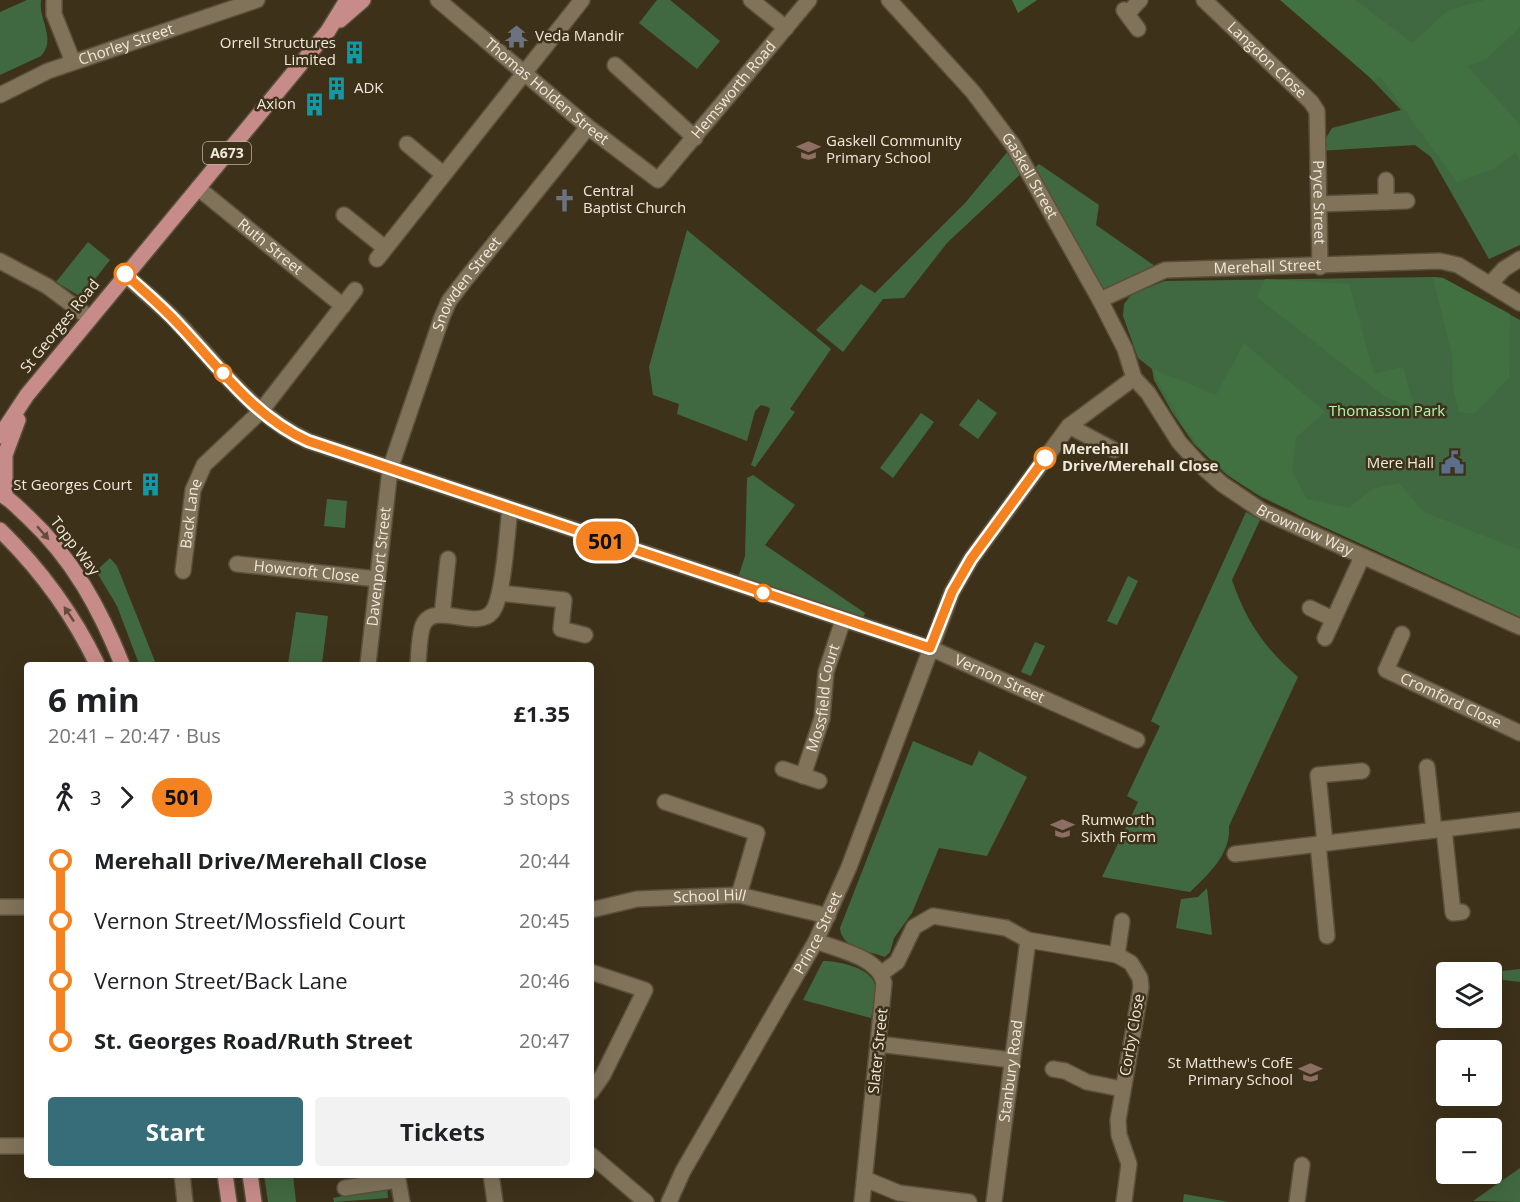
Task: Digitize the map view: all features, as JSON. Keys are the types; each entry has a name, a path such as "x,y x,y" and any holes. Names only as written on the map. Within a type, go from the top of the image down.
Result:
{"main road":[{"name":"St Georges Road","path":"0,436 27,395 125,274 328,31 363,0"},
{"name":"St Georges Road","path":"328,31 341,4"},
{"name":"St Georges Road","path":"0,419 27,395"},
{"name":"A673","path":"3,495 5,455 27,395"},
{"name":"Topp Way","path":"3,495 38,527 78,574 105,621 121,662"},
{"path":"0,530 6,543 48,583 81,631 97,662"},
{"path":"225,1178 228,1202"},
{"path":"251,1178 254,1202"}],"street":[{"path":"54,0 54,14 73,62"},
{"name":"Chorley Street","path":"0,95 73,62 257,0"},
{"name":"Thomas Holden Street","path":"438,0 588,127 658,180"},
{"path":"344,215 381,254 522,72 582,0"},
{"path":"751,0 786,28"},
{"name":"Hemsworth Road","path":"658,180 809,0"},
{"name":"Gaskell Street","path":"889,0 994,119 1055,215 1125,349 1134,378"},
{"path":"1138,29 1126,11 1140,0"},
{"name":"Langdon Close","path":"1204,0 1311,102 1317,111 1322,132"},
{"path":"624,70 695,138"},
{"name":"Snowden Street","path":"390,469 448,301 588,127"},
{"name":"Pryce Street","path":"1320,267 1319,204 1322,132"},
{"path":"407,144 443,174"},
{"path":"1386,180 1386,202"},
{"name":"Ruth Street","path":"198,188 343,306"},
{"path":"1319,204 1407,201"},
{"path":"1520,259 1503,269 1490,284 1520,303"},
{"path":"0,261 46,286 90,318"},
{"name":"Merehall Street","path":"1100,300 1164,270 1320,267 1440,261 1458,265 1490,284"},
{"name":"Vernon Street","path":"125,274 178,323 228,379 284,430 308,441 390,469 930,648 1137,740"},
{"name":"Back Lane","path":"183,571 196,480 204,465 261,411 355,290"},
{"name":"Prince Street","path":"669,1202 683,1171 816,941 828,916 952,592 971,559 1069,426 1134,378"},
{"name":"Brownlow Way","path":"1134,378 1148,393 1179,442 1222,484 1262,511 1520,627"},
{"path":"1069,426 1114,450"},
{"path":"1091,455 1100,442"},
{"name":"Davenport Street","path":"368,662 390,469"},
{"path":"418,662 422,627 432,617 442,615 486,618 495,610 500,593 510,508"},
{"path":"1325,638 1362,556"},
{"path":"442,615 448,559"},
{"name":"Howcroft Close","path":"237,564 377,579"},
{"path":"500,593 564,600 561,629 585,634"},
{"path":"1310,608 1333,619"},
{"name":"Mossfield Court","path":"803,776 822,718 826,672 843,620"},
{"name":"Cromford Close","path":"1402,634 1386,670 1520,733"},
{"path":"783,769 819,781"},
{"path":"1327,936 1318,775 1362,771"},
{"path":"1445,777 1428,773 1453,913 1462,912"},
{"path":"665,802 757,833 739,894"},
{"path":"1235,854 1520,820"},
{"name":"School Hill","path":"594,909 637,899 739,894 828,916"},
{"path":"0,907 24,907"},
{"path":"816,941 866,961 882,973 897,962 914,927 933,916 1006,928 1028,940 1117,955 1122,921"},
{"name":"Stanbury Road","path":"994,1202 1028,940"},
{"name":"Corby Close","path":"1117,955 1131,963 1140,978 1141,987 1122,1089 1118,1129 1129,1164 1124,1202"},
{"path":"594,973 645,990 594,1088"},
{"name":"Slater Street","path":"862,1202 884,994 882,973"},
{"path":"878,1044 1012,1060"},
{"path":"1053,1069 1065,1071 1087,1082 1122,1089"},
{"path":"0,1146 24,1146"},
{"path":"594,1158 646,1202"},
{"path":"1297,1202 1302,1165"},
{"path":"182,1178 185,1202"},
{"path":"353,1183 390,1178"},
{"path":"398,1178 402,1202"},
{"path":"492,1178 495,1202"},
{"path":"865,1179 899,1193 969,1202"}],"green space":[{"path":"27,0 41,0 47,36 45,50 41,56 0,75 0,12"},
{"path":"657,0 670,0 720,41 697,69 639,23"},
{"path":"1012,0 1037,0 1018,13"},
{"path":"1280,0 1355,0 1412,43 1449,10 1485,0 1520,0 1520,27 1485,60 1467,66 1520,125 1520,162 1516,152 1494,169 1457,182 1380,76 1374,81"},
{"path":"1287,0 1520,0 1520,245 1489,259 1431,157 1415,145 1318,151 1332,128 1401,110 1330,36"},
{"path":"1013,145 1027,168 947,243 904,298 883,299 843,352 816,330 861,284 875,293 966,202"},
{"path":"1039,164 1099,205 1096,225 1162,271 1100,300 1029,173"},
{"path":"687,230 831,349 790,409 795,412 755,467 751,465 770,409 768,407 761,405 755,411 747,441 677,414 679,404 653,395 649,367"},
{"path":"88,242 110,260 81,297 56,282"},
{"path":"1433,277 1443,278 1510,314 1509,378 1474,414 1459,412 1453,388 1452,355"},
{"name":"Thomasson Park","path":"1443,278 1520,320 1520,617 1261,497 1227,475 1194,444 1172,412 1154,380 1152,369 1138,358 1123,316 1124,304 1132,294 1165,281"},
{"path":"1265,279 1349,284 1374,374 1403,367 1415,410 1384,396 1257,297"},
{"path":"1244,343 1325,412 1296,437 1292,471 1307,499 1349,508 1372,489 1399,483 1424,512 1520,550 1520,617 1300,516 1243,485 1209,458 1183,426 1152,369 1216,395"},
{"path":"978,399 997,413 978,439 959,425"},
{"path":"921,413 934,422 893,478 880,468"},
{"path":"753,475 795,505 765,545 865,613 860,626 736,584 745,556 747,478"},
{"path":"327,499 347,501 345,528 324,526"},
{"path":"1246,512 1260,520 1232,580 1250,621 1266,645 1298,677 1229,826 1229,836 1223,854 1204,878 1190,892 1102,877 1138,802 1127,796 1160,726 1151,721"},
{"path":"110,558 117,566 155,662 138,662 117,606 96,571"},
{"path":"1128,576 1138,581 1117,625 1107,621"},
{"path":"296,612 328,616 322,662 288,662"},
{"path":"1035,642 1045,646 1031,676 1021,672"},
{"path":"913,741 972,766 979,751 1027,777 987,856 939,848 912,913 894,938 890,952 885,957 850,944 845,940 840,928"},
{"path":"1207,888 1212,935 1176,928 1181,899 1198,897"},
{"path":"823,961 847,964 870,976 876,990 871,1018 803,1000"},
{"path":"1520,969 1520,982 1503,980 1502,971"},
{"path":"1520,1168 1520,1202 1473,1201 1497,1184 1502,1184 1502,1181"},
{"path":"264,1178 293,1178 296,1202 268,1202"},
{"path":"387,1187 388,1198 334,1202 333,1198"},
{"path":"1184,1194 1229,1202 1183,1202"}],"bus line":[{"name":"501","path":"125,274 178,323 228,379 284,430 308,441 930,648 952,592 971,559 1045,458"}],"place":[{"name":"Veda Mandir","path":"517,36"},
{"name":"Orrell Structures Limited","path":"354,52"},
{"name":"ADK","path":"336,88"},
{"name":"Axion","path":"314,104"},
{"name":"Gaskell Community Primary School","path":"808,150"},
{"name":"Central Baptist Church","path":"565,200"},
{"name":"Merehall Drive/Merehall Close","path":"1045,458"},
{"name":"Mere Hall","path":"1452,463"},
{"name":"St Georges Court","path":"150,485"},
{"name":"Rumworth Sixth Form","path":"1063,829"},
{"name":"St Matthew's CofE Primary School","path":"1311,1072"}]}
